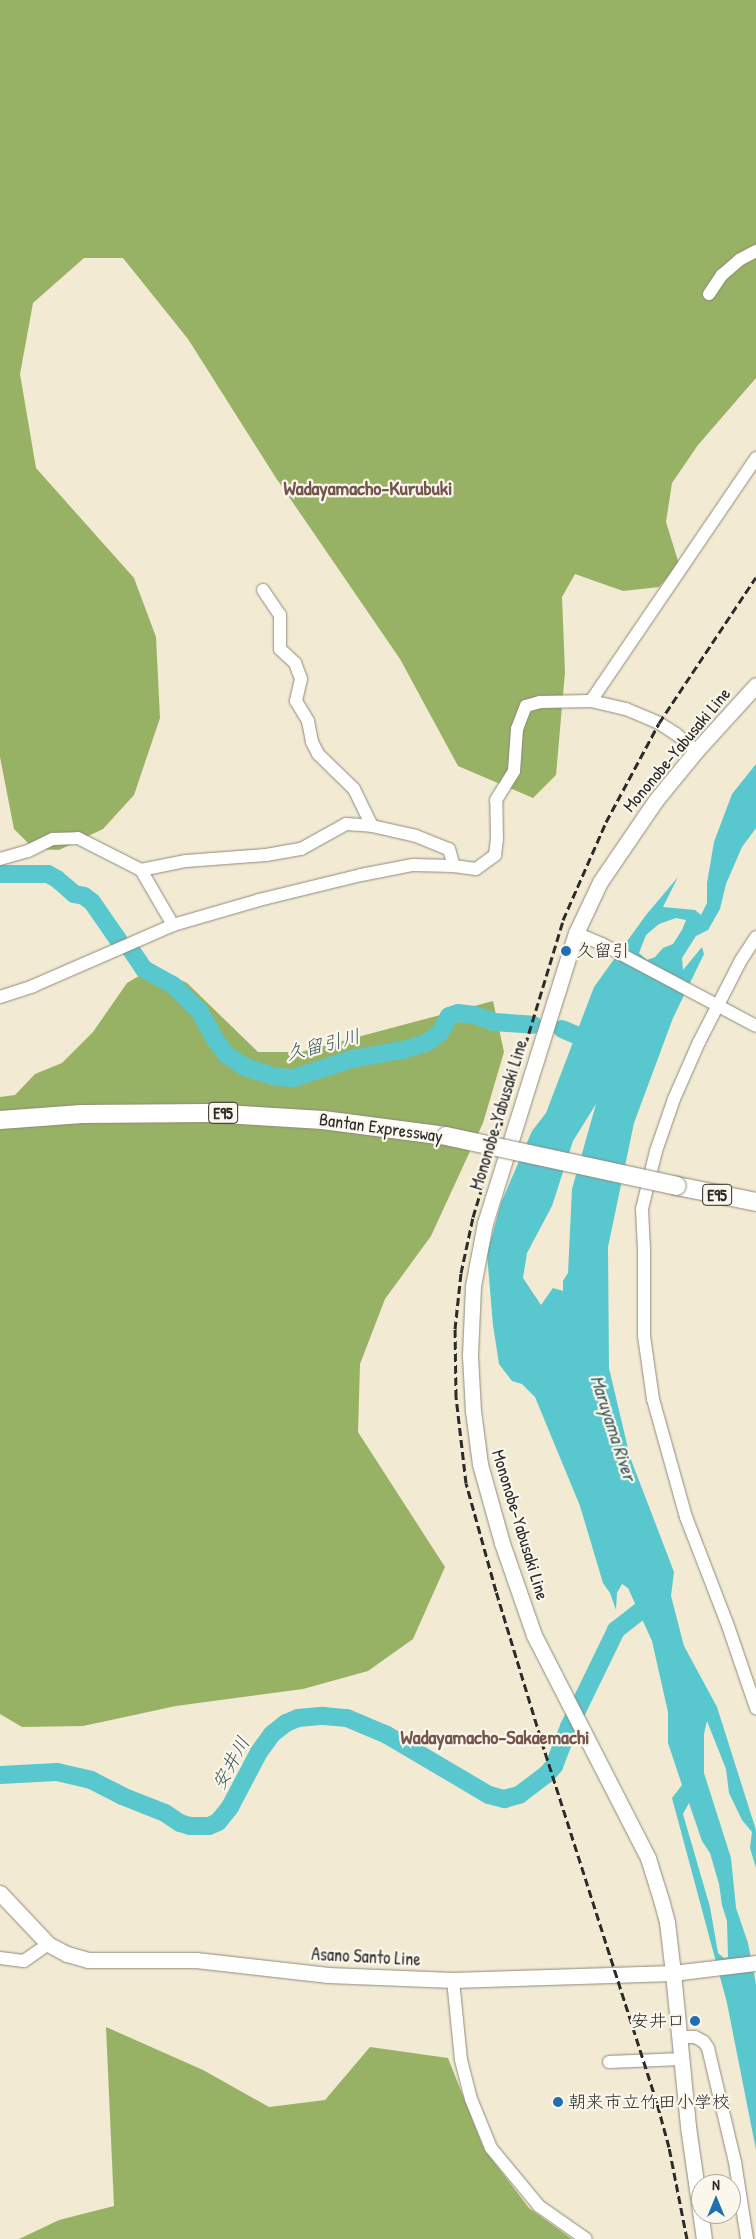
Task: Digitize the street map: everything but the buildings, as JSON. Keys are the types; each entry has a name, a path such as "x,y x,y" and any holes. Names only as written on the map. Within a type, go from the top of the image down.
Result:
{"highway":[{"name":"Bantan Expressway","path":"0,1120 82,1114 208,1113 323,1120 446,1136 756,1202"}],"main road":[{"name":"Mononobe-Yabusaki Line","path":"704,2239 688,2126 681,2037 667,1922 648,1858 534,1635 491,1505 480,1464 473,1411 470,1355 473,1286 485,1223 576,933 600,882 656,800 696,751 756,684"},
{"name":"Asano Santo Line","path":"0,1893 48,1944 67,1954 88,1960 196,1960 328,1975 453,1980 674,1972 756,1963"}],"street":[{"path":"709,294 722,275 739,260 756,251"},
{"path":"591,702 756,458"},
{"path":"263,590 280,615 280,649 295,664 301,679 296,701 308,721 315,748 318,754 354,789 372,826"},
{"path":"0,997 33,986 173,925 361,875 413,865 454,866 476,869 495,855 497,839 496,800 514,771 517,729 526,706 540,702 591,702 626,709 647,716 676,734 696,751"},
{"path":"141,870 186,860 266,855 301,849 346,824 372,826 416,836 449,850 454,866"},
{"path":"2,858 28,851 52,839 78,838 141,870 173,925"},
{"path":"576,933 602,944 756,1026"},
{"path":"756,937 714,1003 674,1099 656,1151 642,1209 644,1336 653,1399 686,1517 728,1626 756,1708"},
{"path":"0,1958 24,1961 48,1944"},
{"path":"453,1980 461,2060 471,2099 490,2148 540,2206 586,2239"},
{"path":"681,2037 695,2037 704,2042 708,2048 735,2162 747,2239"},
{"path":"609,2062 682,2059"}],"green space":[{"path":"0,0 756,0 756,378 698,445 672,483 666,522 679,564 659,587 623,591 575,574 562,597 565,672 556,775 533,798 458,766 400,659 276,478 188,339 123,258 84,258 33,303 20,374 36,468 134,578 156,637 160,718 134,795 103,829 59,850 34,849 14,829 0,757"},
{"path":"154,967 187,983 258,1052 301,1052 493,1001 504,1052 483,1123 431,1236 385,1299 360,1364 358,1432 445,1567 413,1639 368,1671 303,1689 176,1706 83,1726 22,1727 0,1714 0,1097 15,1095 35,1074 62,1063 93,1032 127,983"},
{"path":"106,2027 203,2070 269,2107 325,2100 370,2047 448,2058 484,2149 529,2208 572,2239 19,2239 59,2220 114,2206"}],"water":[{"name":"Maruyama River","path":"756,764 756,828 742,847 726,884 720,909 708,930 696,936 682,958 683,970 702,947 704,954 673,1018 634,1123 608,1247 609,1368 630,1457 674,1572 671,1596 684,1646 717,1707 756,1830 756,1868 750,1848 752,1832 742,1820 729,1793 726,1769 707,1721 704,1734 704,1773 731,1858 736,1908 748,1943 756,1984 756,2150 727,2003 672,1798 682,1785 668,1743 668,1712 652,1641 628,1588 622,1584 617,1593 616,1610 610,1593 603,1583 580,1506 535,1397 522,1384 512,1381 499,1364 493,1325 487,1254 501,1203 532,1131 546,1113 594,987 646,915 678,877 663,907 695,910 701,915 707,903 707,883 714,842 732,794","holes":["676,918 686,920 673,944 663,948 655,957 647,960 639,953 646,935 659,924","596,1104 572,1189 568,1273 563,1281 563,1291 553,1288 541,1305 523,1278 527,1253 552,1206 573,1141","689,1803 702,1841 710,1853 727,1921 728,1957 724,1958 718,1953 710,1907 683,1814"]}],"waterway":[{"name":"久留引川","path":"0,874 48,874 57,879 74,894 84,896 92,902 119,941"},
{"name":"久留引川","path":"131,950 144,969 173,985 200,1012 216,1041 227,1055 245,1067 275,1077 294,1078 352,1059 403,1050 426,1043 440,1033 449,1016 458,1013 474,1015 494,1022 533,1025"},
{"name":"久留引川","path":"562,1029 598,1044"},
{"name":"安井川","path":"0,1775 57,1772 91,1780 122,1796 165,1813 180,1823 190,1826 209,1826 218,1822 230,1807 259,1752 272,1734 286,1723 298,1718 323,1716 347,1718 387,1735 489,1795 504,1799 519,1795 547,1774 554,1766 569,1727 616,1630 652,1602"}],"railway":[{"path":"687,2239 669,2147 657,2103 544,1749 496,1591 466,1483 456,1397 455,1329 461,1273 473,1217 563,920 606,822 659,723 756,577"}],"place":[{"name":"久留引","path":"566,951"},
{"name":"安井口","path":"695,2021"},
{"name":"朝来市立竹田小学校","path":"558,2102"}],"district":[{"name":"Wadayamacho-Kurubuki","path":"368,487"},
{"name":"Wadayamacho-Sakaemachi","path":"495,1736"}]}
